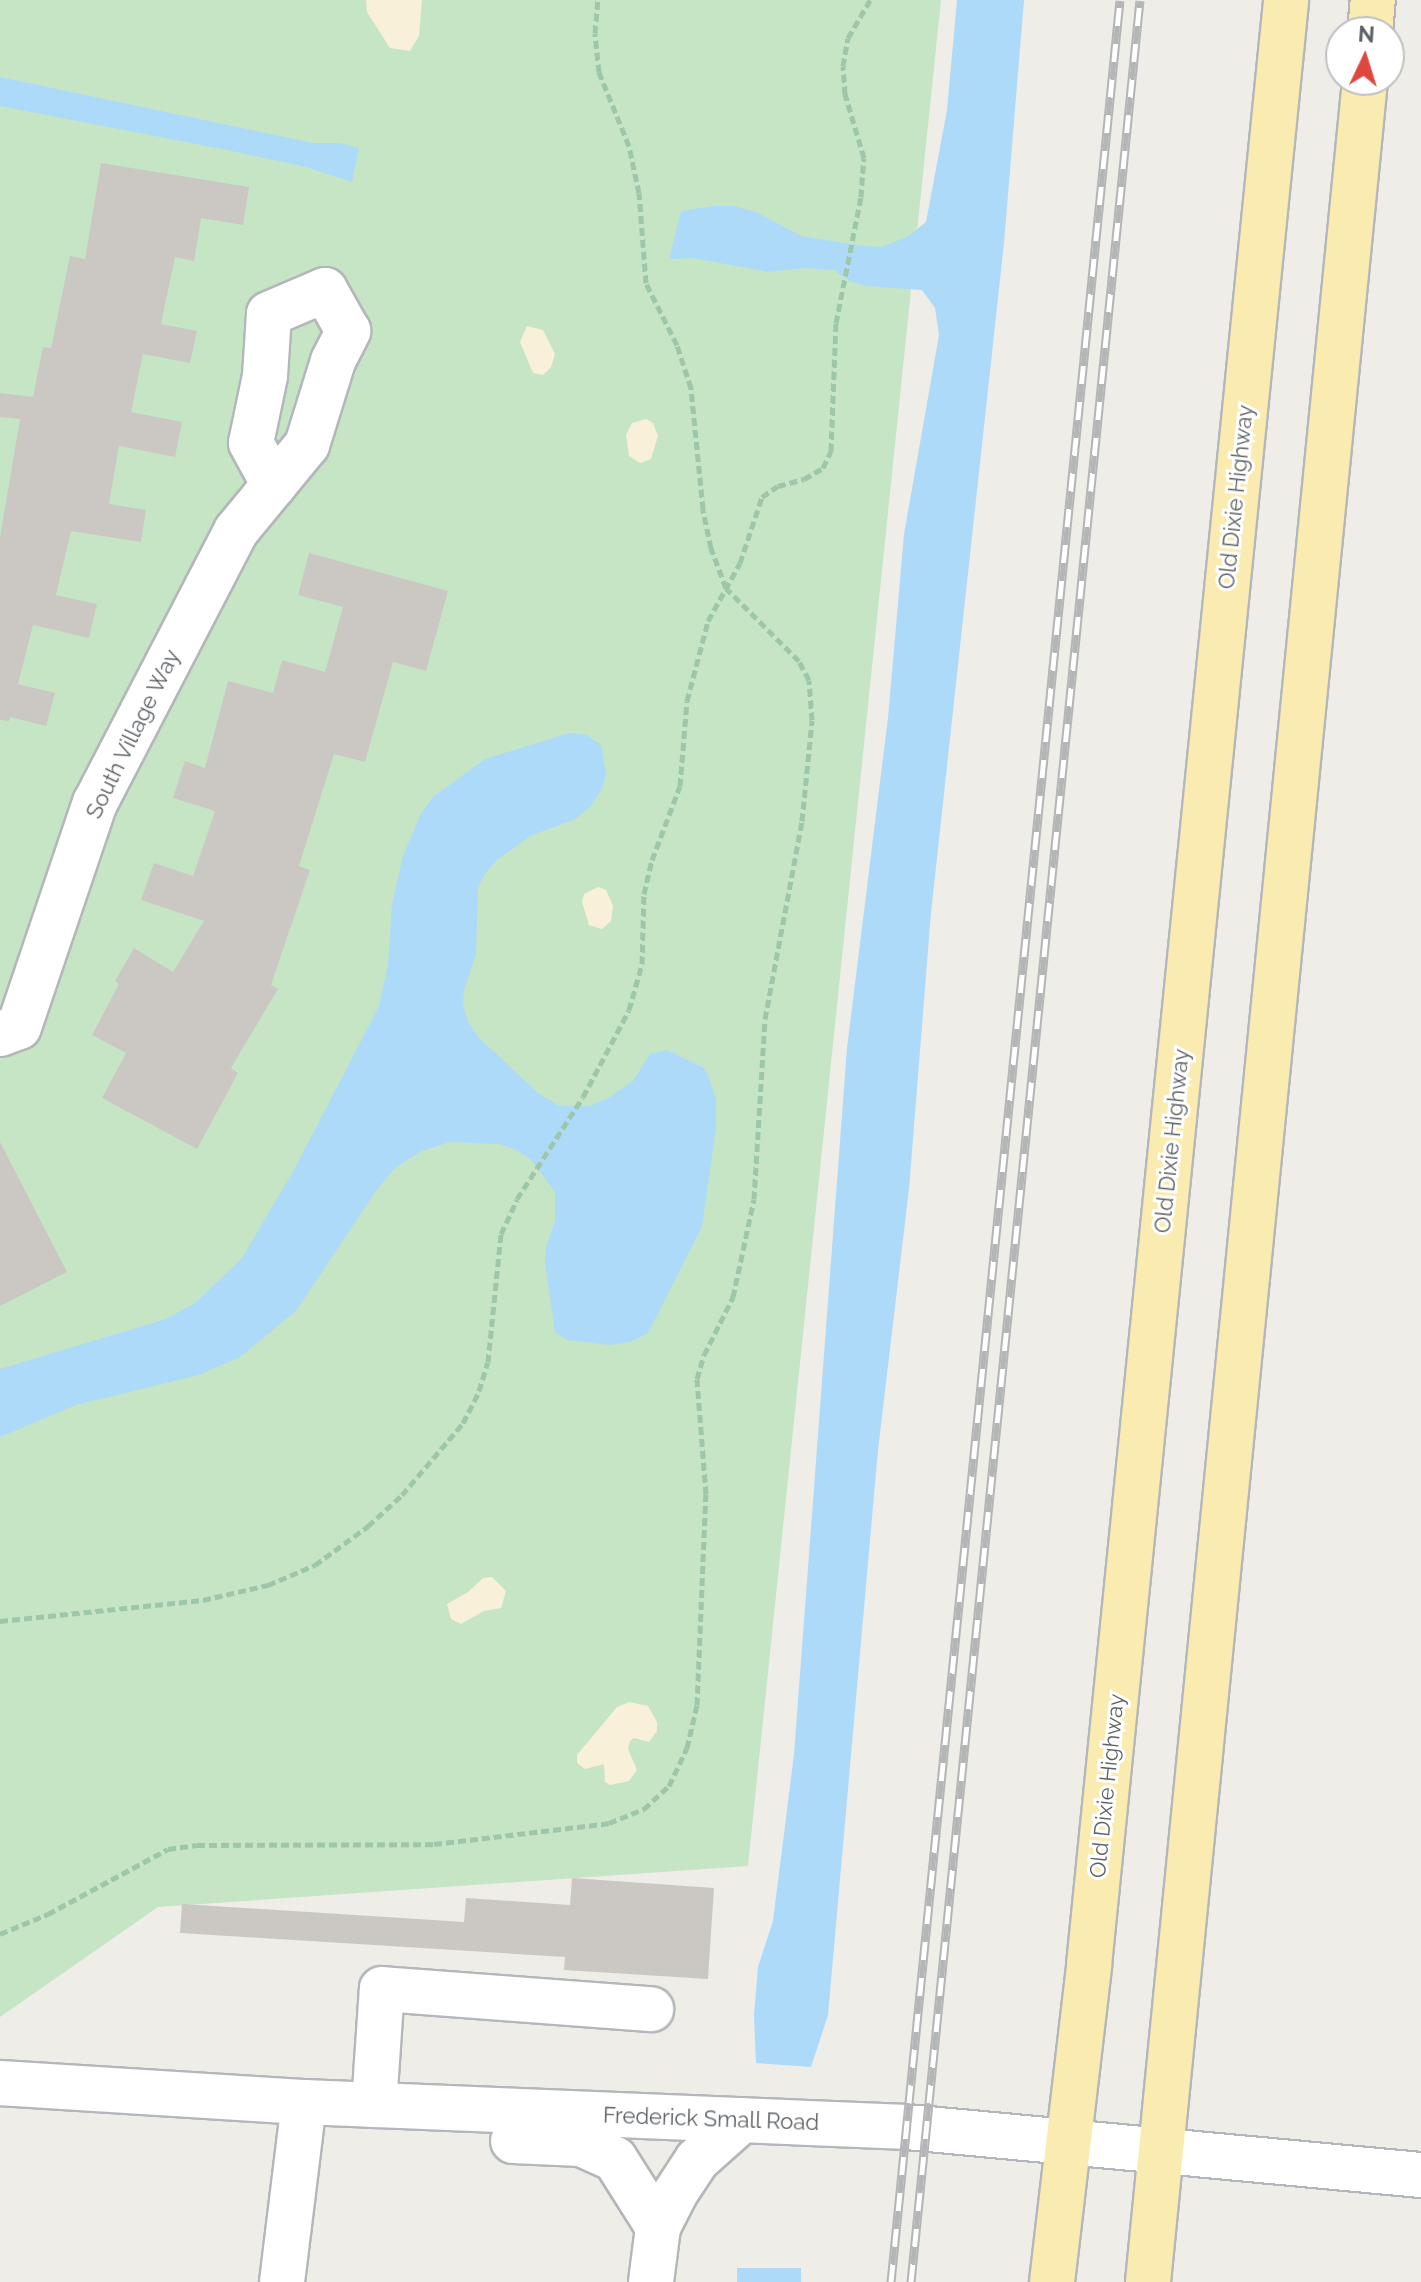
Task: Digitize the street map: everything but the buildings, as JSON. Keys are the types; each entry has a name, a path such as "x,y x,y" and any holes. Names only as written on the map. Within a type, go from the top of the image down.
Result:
{"main road":[{"name":"Old Dixie Highway","path":"1052,2282 1089,1965 1286,0"},
{"path":"1148,2282 1363,96"}],"street":[{"name":"South Village Way","path":"0,1034 19,1027 95,803 236,531 274,485"},
{"path":"374,2105 382,1989 651,2009"},
{"name":"Frederick Small Road","path":"0,2083 304,2102 907,2127 1421,2175"},
{"path":"293,2274 304,2102"},
{"path":"435,2107 468,2139 581,2144 615,2159 658,2227"},
{"path":"651,2282 658,2227 697,2160 742,2120"}],"path":[{"path":"0,1934 58,1908 168,1849 197,1845 434,1844 555,1832 609,1823 644,1809 669,1786 687,1748 697,1705 706,1494 697,1379 704,1355 733,1297 754,1199 765,1019 802,821 812,720 809,680 799,661 726,588 711,548 703,509 691,388 677,345 646,283 639,193 629,146 599,72 595,33 598,0"},
{"path":"0,1621 203,1600 268,1585 315,1565 368,1526 402,1495 463,1423 479,1391 488,1362 501,1234 517,1199 583,1097 629,1010 642,964 644,894 652,860 680,786 687,701 695,661 708,621 740,563 762,497 823,468 831,451 836,323 861,197 864,158 845,94 843,66 848,38 870,0"}],"green space":[{"path":"0,0 941,0 748,1866 158,1907 0,2017"}],"sand":[{"path":"366,0 422,0 419,36 410,51 390,48 367,12"},
{"path":"527,326 543,330 555,354 551,367 543,375 533,373 520,342"},
{"path":"646,419 653,423 658,436 651,459 640,463 629,456 626,435 632,423"},
{"path":"598,887 606,890 613,906 611,921 602,929 589,925 582,902 584,894"},
{"path":"492,1577 506,1591 501,1608 484,1611 461,1624 451,1619 447,1604 468,1592 483,1578"},
{"path":"629,1702 648,1706 657,1722 657,1731 649,1742 634,1738 630,1741 628,1749 637,1770 629,1781 610,1785 605,1782 604,1764 585,1769 577,1763 577,1755 617,1707"}],"water":[{"path":"957,0 1024,0 1004,243 931,913 909,1189 878,1450 828,2015 811,2067 756,2063 754,2015 758,1967 773,1921 794,1754 847,1048 888,718 904,534 939,335 935,308 922,290 867,286 851,282 834,270 805,268 769,272 692,258 669,259 681,211 714,206 735,206 758,213 801,236 863,246 881,247 907,237 926,222 947,110"},
{"path":"0,77 313,143 340,143 359,148 352,182 306,167 0,106"},
{"path":"569,733 587,735 601,745 606,773 602,789 590,807 574,820 532,835 497,860 485,874 478,887 476,954 464,990 463,1005 468,1022 478,1037 538,1093 559,1106 590,1106 610,1097 633,1081 650,1054 667,1050 704,1068 716,1099 716,1128 702,1227 648,1333 631,1342 609,1345 567,1340 555,1332 545,1262 546,1247 555,1221 555,1192 531,1160 517,1150 498,1144 450,1142 422,1151 395,1168 376,1191 296,1311 240,1357 199,1375 76,1405 0,1437 0,1369 166,1319 195,1303 242,1258 295,1168 379,1006 388,964 392,904 403,856 421,813 433,797 485,759"},
{"path":"737,2268 801,2268 801,2282 737,2282"}],"railway":[{"path":"891,2282 1120,0"},
{"path":"911,2282 1140,0"}]}
